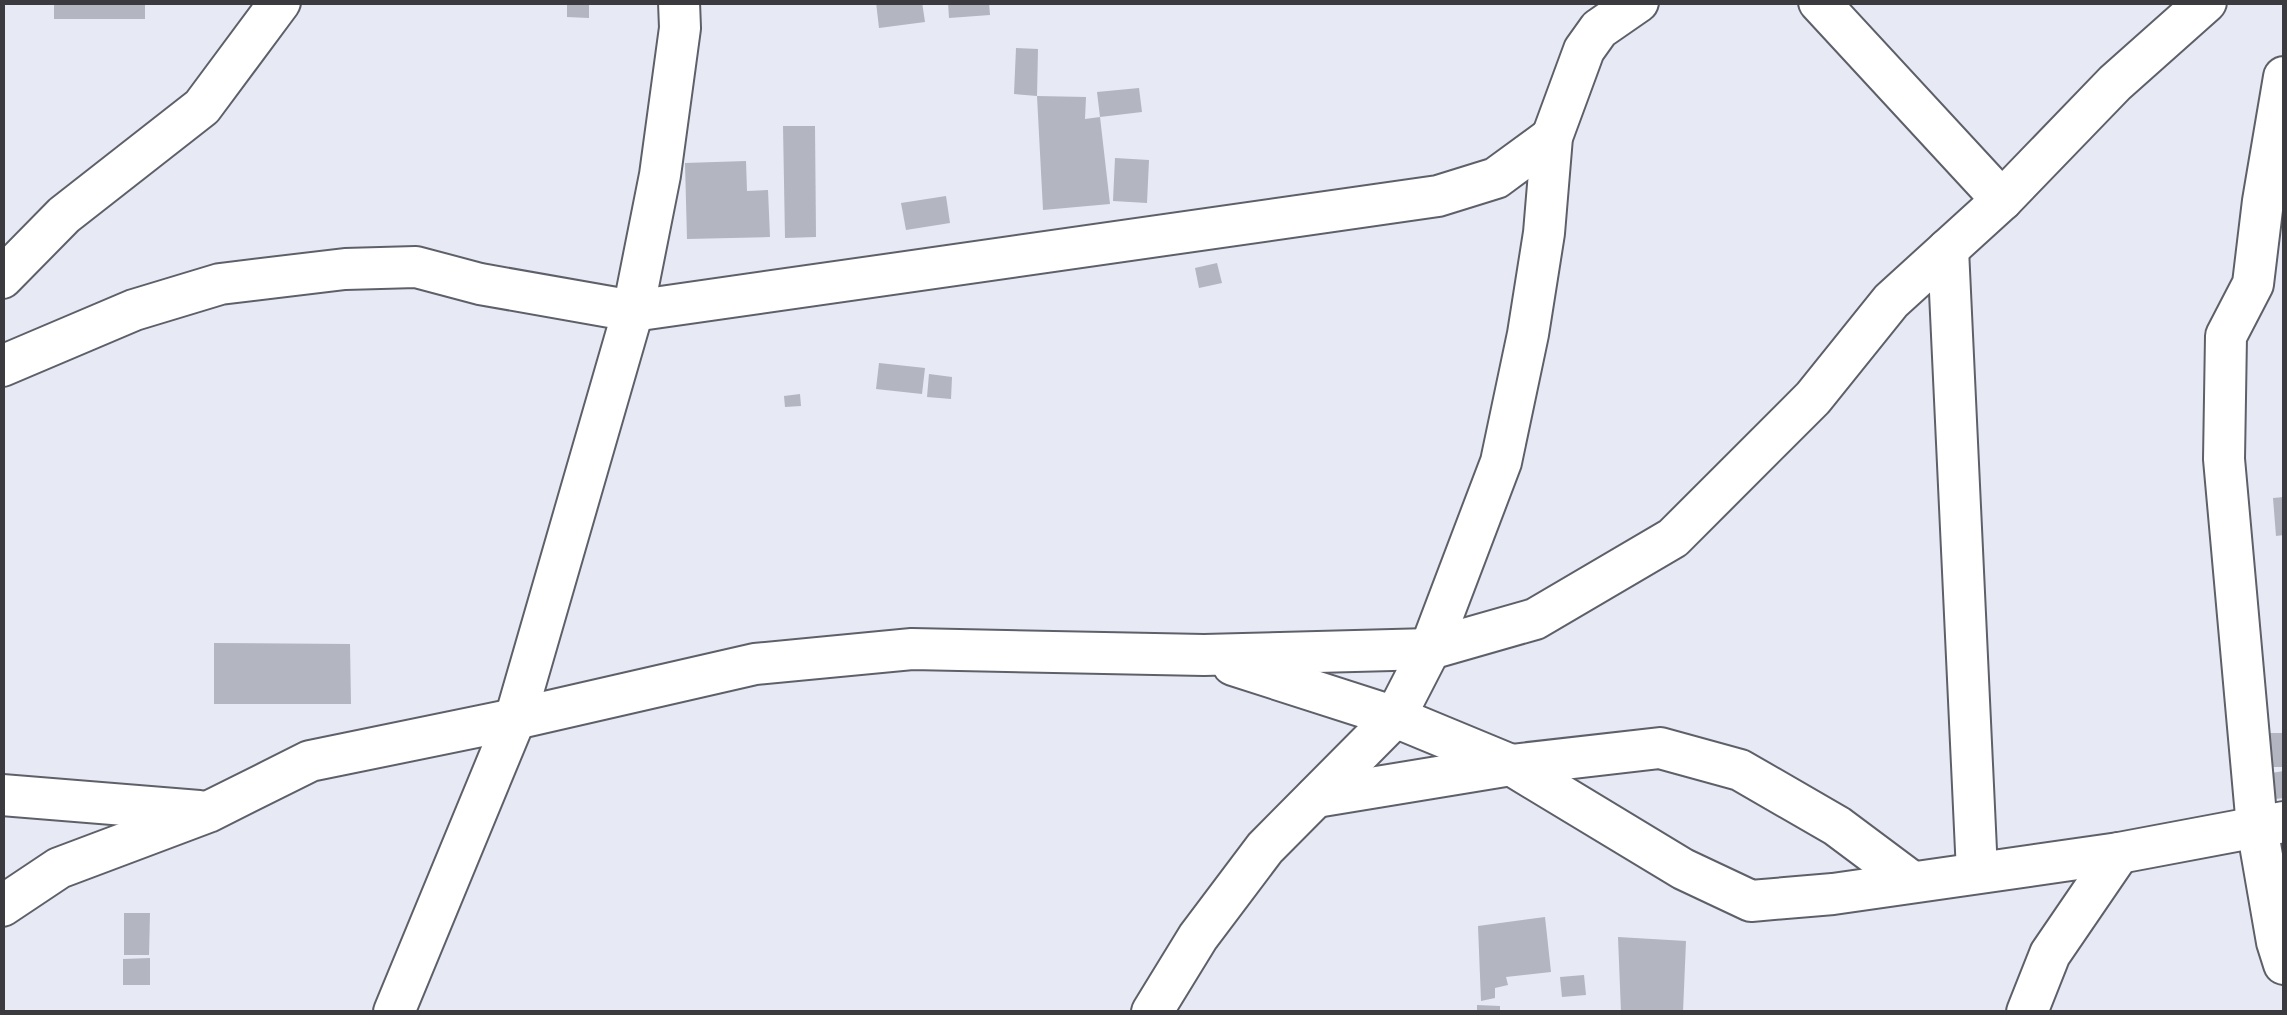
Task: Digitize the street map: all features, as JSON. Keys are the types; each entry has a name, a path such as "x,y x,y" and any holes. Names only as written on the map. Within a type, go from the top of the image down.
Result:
{"street":[{"path":"3,277 64,214 202,106 280,2"},
{"path":"394,1012 515,719 632,311 660,175 679,16 712,2"},
{"path":"1152,1012 1198,937 1266,848 1394,717 1430,649 1501,462 1544,233 1552,137 1584,50 1599,29 1638,2"},
{"path":"1819,2 2002,200"},
{"path":"2,906 59,868 208,812 310,760 775,662 912,650 1204,656 1430,649 1535,619 1673,538 1813,398 1891,301 2002,200 2116,83 2206,2"},
{"path":"2284,76 2252,284 2226,336 2224,459 2271,825 2277,942 2284,964"},
{"path":"2,366 134,310 220,284 345,269 416,268 480,284 632,311 1438,196 1496,178 1552,137"},
{"path":"1948,249 1976,872"},
{"path":"1204,656 1394,717 1511,766 1683,869 1751,900 1833,894 2119,852 2271,825"},
{"path":"1316,797 1511,766 1660,748 1740,770 1837,826 1912,882"},
{"path":"2,795 208,812"},
{"path":"2027,1012 2050,954 2119,852"}],"building":[{"path":"54,2 145,2 145,19 54,19"},
{"path":"567,2 589,2 589,18 567,17"},
{"path":"876,2 922,2 925,22 879,28"},
{"path":"948,2 989,2 990,15 949,18"},
{"path":"1016,48 1038,49 1037,96 1014,94"},
{"path":"1139,88 1142,112 1100,117 1097,92"},
{"path":"1037,96 1086,97 1085,119 1100,117 1110,204 1043,210"},
{"path":"783,126 815,126 816,237 785,238"},
{"path":"1115,158 1149,160 1147,203 1113,201"},
{"path":"746,161 747,191 768,190 770,237 687,239 685,163"},
{"path":"946,196 950,223 906,230 901,203"},
{"path":"1217,263 1222,283 1199,288 1195,268"},
{"path":"879,363 925,368 922,394 876,389"},
{"path":"929,374 952,377 951,399 927,397"},
{"path":"800,394 801,406 785,407 784,396"},
{"path":"2284,497 2284,535 2276,536 2273,498"},
{"path":"214,643 350,644 351,704 214,704"},
{"path":"2268,733 2284,733 2284,767 2271,767"},
{"path":"2284,771 2284,798 2275,799 2271,773"},
{"path":"124,913 150,913 149,955 124,955"},
{"path":"1545,917 1551,972 1506,977 1508,985 1495,988 1495,998 1481,1001 1478,926"},
{"path":"1618,937 1686,941 1683,1012 1621,1012"},
{"path":"150,958 150,985 123,985 123,959"},
{"path":"1584,975 1586,995 1562,997 1560,977"},
{"path":"1477,1005 1500,1006 1500,1012 1477,1012"}]}
